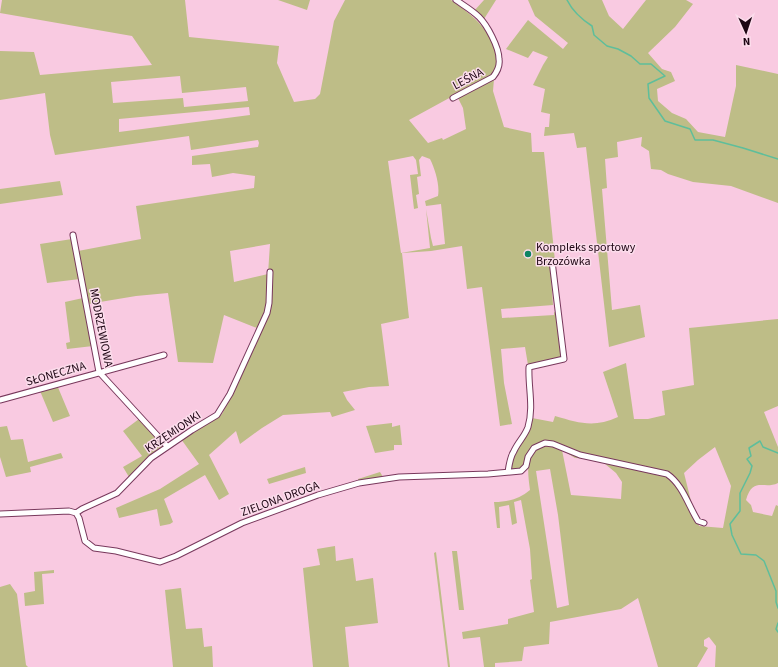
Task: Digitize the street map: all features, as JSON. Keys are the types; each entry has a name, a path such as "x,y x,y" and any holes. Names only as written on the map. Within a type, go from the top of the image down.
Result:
{"street":[{"name":"LEŚNA","path":"453,98 493,77 496,72 499,59 490,32 485,25 479,17 456,0"},
{"name":"MODRZEWIOWA","path":"73,235 99,372 168,446"},
{"path":"508,472 510,458 525,435 530,420 529,367 564,359 552,261"},
{"name":"KRZEMIONKI","path":"76,513 116,493 151,458 217,415 230,394 267,313 269,303 270,272"},
{"name":"SŁONECZNA","path":"0,400 164,355"},
{"name":"ZIELONA DROGA","path":"76,513 79,518 85,541 94,548 116,551 160,562 176,556 242,523 318,495 359,483 399,477 481,475 521,471 526,466 528,457 534,448 545,443 553,444 580,455 667,474 677,482 698,521 704,523"},
{"path":"0,514 69,511 76,513"}],"shaded area":[{"path":"2,0 185,0 189,37 279,46 277,63 294,102 315,99 320,94 334,21 345,0 451,0 470,14 485,30 495,50 495,73 409,120 428,143 442,138 443,140 466,129 463,108 458,98 494,79 493,91 504,127 531,133 532,152 544,152 555,261 550,262 553,305 501,309 502,318 554,315 554,312 556,313 562,357 528,365 525,347 501,349 504,383 512,424 500,426 482,287 467,289 462,246 431,251 402,253 409,318 381,324 389,386 369,387 343,392 355,410 332,417 330,412 283,415 240,444 236,431 209,455 229,494 219,500 205,475 164,499 173,522 170,524 160,526 157,509 119,518 116,508 160,489 199,464 181,439 222,414 262,330 224,315 213,363 178,362 168,293 136,296 88,304 78,251 141,239 136,206 254,188 255,176 233,173 212,177 210,164 192,165 192,156 258,147 259,143 258,140 191,150 189,136 55,155 50,135 45,93 0,100 0,51 34,52 40,75 152,65 132,36 0,13","holes":["180,76 182,93 246,87 248,101 184,107 183,98 113,103 111,82","249,107 250,115 119,132 119,119","413,156 416,160 418,174 410,175 414,209 418,208 416,195 419,194 417,177 421,176 419,160 422,156 430,159 437,177 438,196 425,201 426,206 441,204 445,244 433,246 426,209 430,248 401,253 388,161","270,244 268,274 234,282 230,251"]},
{"path":"278,0 310,0 307,10"},
{"path":"484,0 496,0 484,19 474,11"},
{"path":"528,0 602,0 609,16 623,29 646,0 686,0 693,4 675,27 648,53 662,69 671,72 675,81 657,89 658,101 672,113 686,119 698,132 725,137 736,86 736,65 778,74 778,203 731,186 693,182 668,174 661,170 651,169 649,151 641,146 642,137 617,142 618,157 605,159 607,188 602,189 612,310 640,305 645,337 609,347 586,147 577,148 574,133 544,136 545,127 549,127 550,114 541,112 545,89 533,85 548,57 533,51 528,58 506,49 528,20 563,49 568,43 535,16"},
{"path":"60,181 63,195 0,204 0,189"},
{"path":"72,239 80,279 47,283 40,244"},
{"path":"83,298 93,346 67,349 66,343 70,342 65,302"},
{"path":"778,319 778,406 764,412 778,447 778,483 773,485 759,485 752,488 746,500 751,505 753,512 772,516 776,505 778,506 778,667 715,667 716,646 709,637 704,640 704,646 708,648 697,667 658,667 638,598 621,609 550,622 549,644 524,647 522,661 495,663 495,667 484,667 480,637 463,639 462,632 508,624 508,619 534,612 530,580 532,579 530,549 521,500 514,502 517,523 512,525 509,505 499,507 500,528 497,528 494,502 522,496 530,490 528,468 531,456 547,441 539,443 534,447 525,465 520,468 513,471 511,468 511,462 532,418 553,422 555,416 572,421 594,423 618,417 603,372 626,363 634,419 648,419 665,415 662,391 694,385 689,328","holes":["715,447 731,486 723,528 699,526 684,473","562,450 575,458 594,459 604,463 616,473 622,482 621,499 571,495","550,469 558,515 569,605 557,608 536,471"]},
{"path":"57,385 70,416 53,422 40,391"},
{"path":"139,419 165,446 145,460 129,477 123,467 142,456 123,431"},
{"path":"392,423 392,427 400,425 402,445 394,445 394,450 375,453 366,426"},
{"path":"7,426 11,440 23,439 28,462 61,453 63,458 30,467 31,472 6,477 0,457 0,427"},
{"path":"305,467 306,473 269,484 267,479"},
{"path":"380,472 383,477 358,481 358,479"},
{"path":"335,546 336,561 353,558 356,581 373,578 378,623 345,627 349,667 313,667 303,568 320,565 317,549"},
{"path":"452,551 457,551 464,610 459,610"},
{"path":"436,552 450,667 448,667 434,553"},
{"path":"54,570 54,573 42,574 44,604 25,606 24,593 35,591 34,572"},
{"path":"10,584 17,594 26,665 28,667 0,667 0,587"},
{"path":"181,588 186,629 202,628 204,647 212,646 213,667 173,667 165,590"}],"waterway":[{"path":"567,0 578,15 592,26 594,35 607,46 618,49 631,56 640,64 651,64 665,76 648,84 649,98 665,121 690,129 695,140 713,140 778,159"},
{"path":"778,453 763,447 760,441 749,448 751,456 747,459 752,466 740,493 740,511 730,524 732,535 741,554 756,555 764,561 776,591 776,602 778,608"},
{"path":"778,623 776,629 778,632"}],"place":[{"name":"Kompleks sportowy Brzozówka","path":"528,254"}]}
